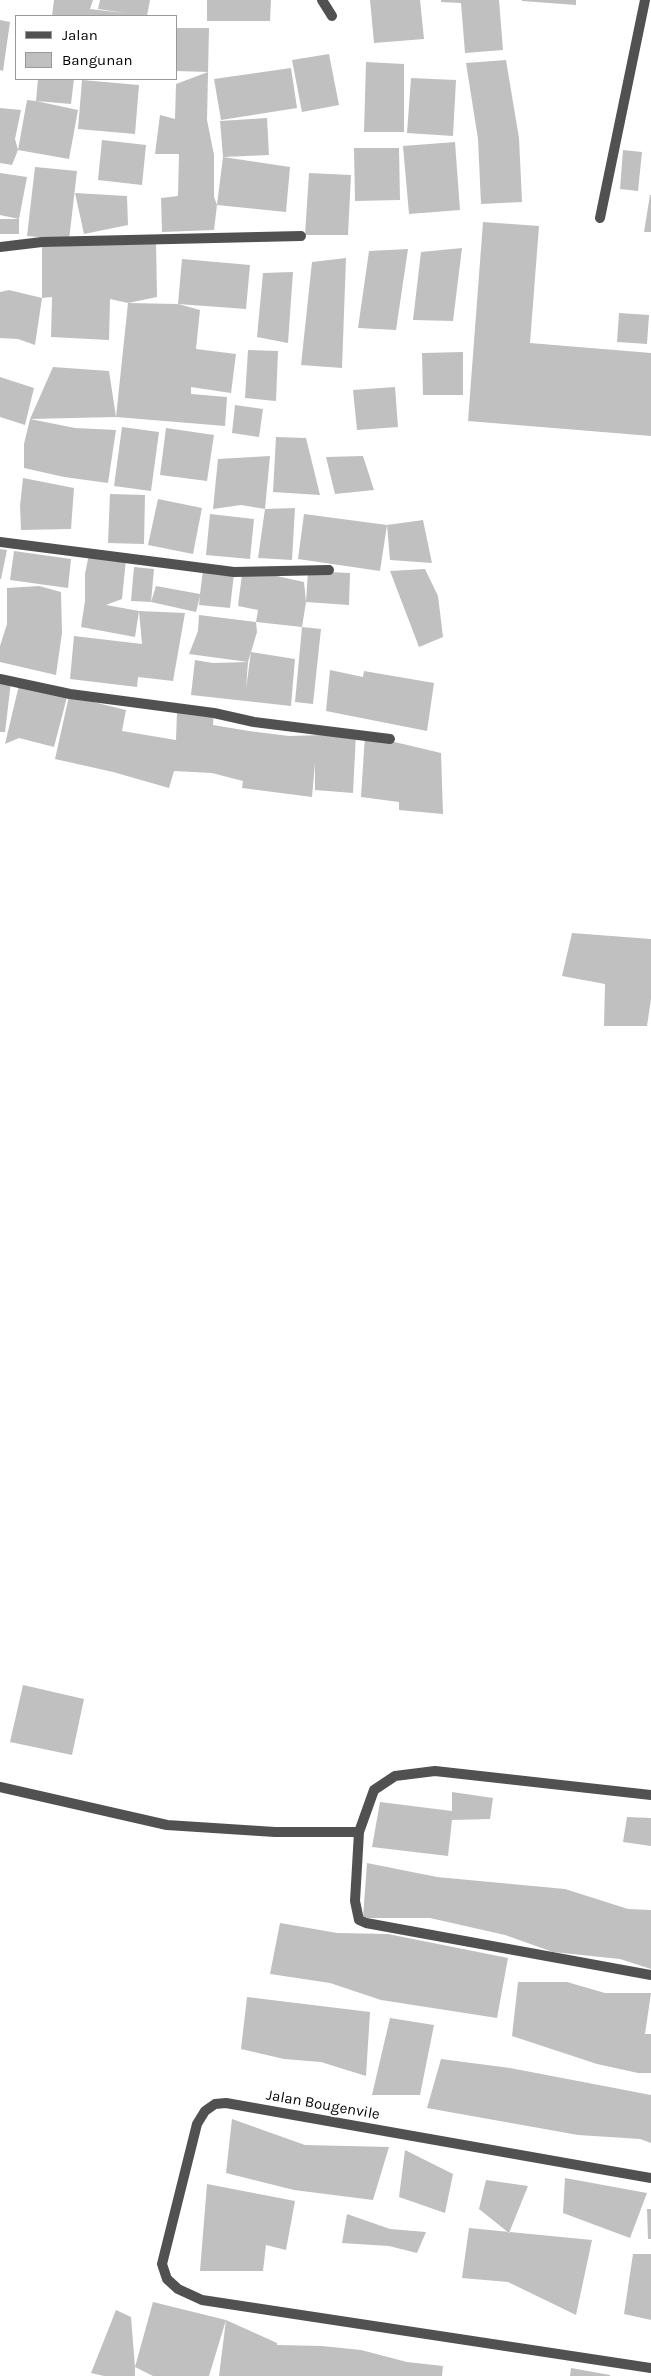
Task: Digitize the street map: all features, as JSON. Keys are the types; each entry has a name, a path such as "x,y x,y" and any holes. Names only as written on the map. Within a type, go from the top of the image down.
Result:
{"street":[{"path":"322,0 332,16"},
{"path":"600,218 645,0"},
{"path":"0,247 42,242 301,236"},
{"path":"0,542 234,572 329,570"},
{"path":"0,679 70,694 214,713 254,722 390,738"},
{"path":"651,1795 435,1771 395,1776 374,1790 359,1832 355,1901 359,1920 390,1929 651,1975"},
{"path":"0,1787 167,1825 275,1832 359,1832"},
{"name":"Jalan Bougenvile","path":"651,2178 226,2103 215,2104 205,2111 197,2124 162,2264 167,2279 178,2289 202,2300 651,2368"}],"building":[{"path":"54,0 93,0 90,9 125,13 98,9 100,0 150,0 147,15 52,15"},
{"path":"207,0 271,0 270,21 207,21"},
{"path":"370,0 420,0 424,39 374,43"},
{"path":"441,0 499,0 503,50 465,53 461,3 441,2"},
{"path":"576,0 576,5 522,1"},
{"path":"0,20 10,22 3,71 0,70"},
{"path":"178,28 209,28 207,120 214,155 214,197 217,205 214,230 162,232 161,198 178,196 179,154 155,154 160,115 175,119 176,84 208,72 178,71"},
{"path":"329,54 339,105 302,112 292,60"},
{"path":"506,60 519,138 522,202 481,204 478,139 466,63"},
{"path":"366,62 404,64 404,132 364,132"},
{"path":"291,68 297,108 221,120 214,79"},
{"path":"411,78 456,80 453,136 407,133"},
{"path":"38,80 74,80 71,104 36,101"},
{"path":"82,80 139,85 135,134 78,129"},
{"path":"27,100 78,110 69,159 18,150"},
{"path":"0,108 21,110 15,139 18,150 12,165 0,163"},
{"path":"267,118 269,155 223,157 220,121"},
{"path":"102,140 146,145 142,185 98,180"},
{"path":"455,142 460,210 409,214 403,146"},
{"path":"354,148 399,148 400,200 355,201"},
{"path":"623,150 642,152 638,191 620,189"},
{"path":"223,157 290,167 286,212 217,205"},
{"path":"35,167 77,171 69,240 27,236"},
{"path":"0,173 27,177 19,219 0,215"},
{"path":"309,173 351,175 348,235 305,235"},
{"path":"75,193 127,196 128,225 84,234"},
{"path":"650,195 651,232 644,232"},
{"path":"0,219 19,219 19,234 0,234"},
{"path":"483,222 539,226 530,343 651,353 651,436 468,421"},
{"path":"156,241 157,297 128,303 110,299 109,340 51,337 52,297 42,298 42,244"},
{"path":"462,248 453,321 413,320 421,252"},
{"path":"408,249 396,330 358,328 369,251"},
{"path":"346,258 342,368 301,365 312,262"},
{"path":"182,259 250,265 246,309 178,304"},
{"path":"293,272 288,343 257,337 263,273"},
{"path":"9,290 42,298 35,345 18,339 0,338 0,292"},
{"path":"128,303 178,304 200,310 196,349 236,354 231,393 191,387 191,394 227,397 225,426 116,417"},
{"path":"619,313 649,315 647,344 617,342"},
{"path":"248,350 278,351 276,401 245,398"},
{"path":"463,352 463,395 423,395 422,353"},
{"path":"53,367 109,371 116,417 30,419"},
{"path":"0,377 34,388 25,425 0,417"},
{"path":"395,387 398,427 357,430 353,390"},
{"path":"235,405 263,409 259,437 232,433"},
{"path":"30,419 75,428 116,430 108,483 64,477 24,468 24,444"},
{"path":"122,427 159,432 151,491 114,486"},
{"path":"166,428 214,435 207,481 160,475"},
{"path":"276,437 306,438 320,495 273,492"},
{"path":"270,456 265,509 241,505 213,509 218,459"},
{"path":"363,456 374,490 335,494 326,457"},
{"path":"23,478 74,488 71,529 21,530 20,506"},
{"path":"110,494 145,495 144,544 108,543"},
{"path":"158,499 202,508 193,554 148,545"},
{"path":"295,508 292,560 258,558 265,509"},
{"path":"210,514 254,519 250,559 206,555"},
{"path":"304,514 387,525 380,571 298,559"},
{"path":"423,520 432,563 390,560 387,525"},
{"path":"0,549 7,550 1,579 0,579"},
{"path":"14,551 71,559 68,588 10,580"},
{"path":"89,554 126,559 122,599 106,605 139,611 135,637 81,627 85,601 85,574"},
{"path":"134,567 154,569 151,602 131,601"},
{"path":"425,569 438,596 443,637 419,647 390,571"},
{"path":"203,570 234,574 230,608 199,605 200,596 196,612 151,602 156,586 200,594"},
{"path":"308,571 350,573 349,605 306,602"},
{"path":"263,573 304,582 306,602 302,627 256,622 258,610 238,606 242,574"},
{"path":"39,586 61,592 62,633 56,675 0,662 0,646 7,624 7,588"},
{"path":"139,611 185,613 173,681 138,677 137,687 70,679 74,636 142,644"},
{"path":"199,615 256,622 257,632 248,662 189,654 198,631"},
{"path":"302,627 321,629 313,704 295,702"},
{"path":"251,652 295,659 291,706 191,695 195,660 213,663 248,662 246,689"},
{"path":"330,670 363,677 364,671 434,683 427,731 326,711"},
{"path":"0,680 11,682 5,732 0,732"},
{"path":"19,685 67,697 54,747 19,738 5,744"},
{"path":"69,696 126,710 122,731 176,740 177,712 214,713 213,725 289,736 356,734 353,793 315,790 315,763 312,797 242,788 243,781 212,773 174,771 169,788 113,772 55,759"},
{"path":"365,735 441,753 443,814 399,810 399,802 361,797"},
{"path":"572,933 651,939 651,999 647,1026 604,1026 605,984 562,976"},
{"path":"23,1685 84,1699 72,1755 10,1742"},
{"path":"452,1792 493,1798 490,1819 452,1820 448,1856 372,1847 380,1802 452,1811"},
{"path":"627,1817 651,1818 651,1846 623,1842"},
{"path":"367,1863 437,1877 565,1889 628,1909 651,1910 651,1969 620,1959 553,1952 505,1935 430,1918 363,1918"},
{"path":"280,1923 337,1933 388,1934 508,1958 497,2018 381,2000 330,1983 270,1974"},
{"path":"518,1982 567,1982 605,1993 651,1993 645,2034 651,2034 651,2073 638,2073 597,2064 512,2036"},
{"path":"247,1997 370,2012 366,2076 321,2062 284,2059 241,2049"},
{"path":"390,2018 434,2025 420,2095 372,2095"},
{"path":"441,2059 510,2068 651,2095 651,2143 640,2139 578,2135 427,2108"},
{"path":"232,2119 305,2145 389,2147 373,2200 294,2190 226,2173"},
{"path":"405,2150 453,2174 445,2213 399,2197"},
{"path":"565,2178 647,2193 630,2238 563,2213"},
{"path":"486,2180 528,2186 509,2233 479,2209"},
{"path":"207,2184 295,2201 286,2250 266,2245 263,2271 200,2271"},
{"path":"647,2209 651,2209 651,2239 648,2239"},
{"path":"347,2214 390,2229 426,2232 417,2253 389,2246 342,2243"},
{"path":"469,2228 592,2240 576,2315 508,2282 462,2278"},
{"path":"633,2254 651,2254 651,2320 624,2314"},
{"path":"153,2302 226,2320 209,2376 153,2376 135,2367"},
{"path":"116,2310 131,2317 135,2376 104,2376 91,2373"},
{"path":"226,2320 277,2343 277,2345 322,2346 361,2350 407,2362 443,2366 442,2376 219,2376"},
{"path":"571,2368 610,2375 610,2376 570,2376"}]}
